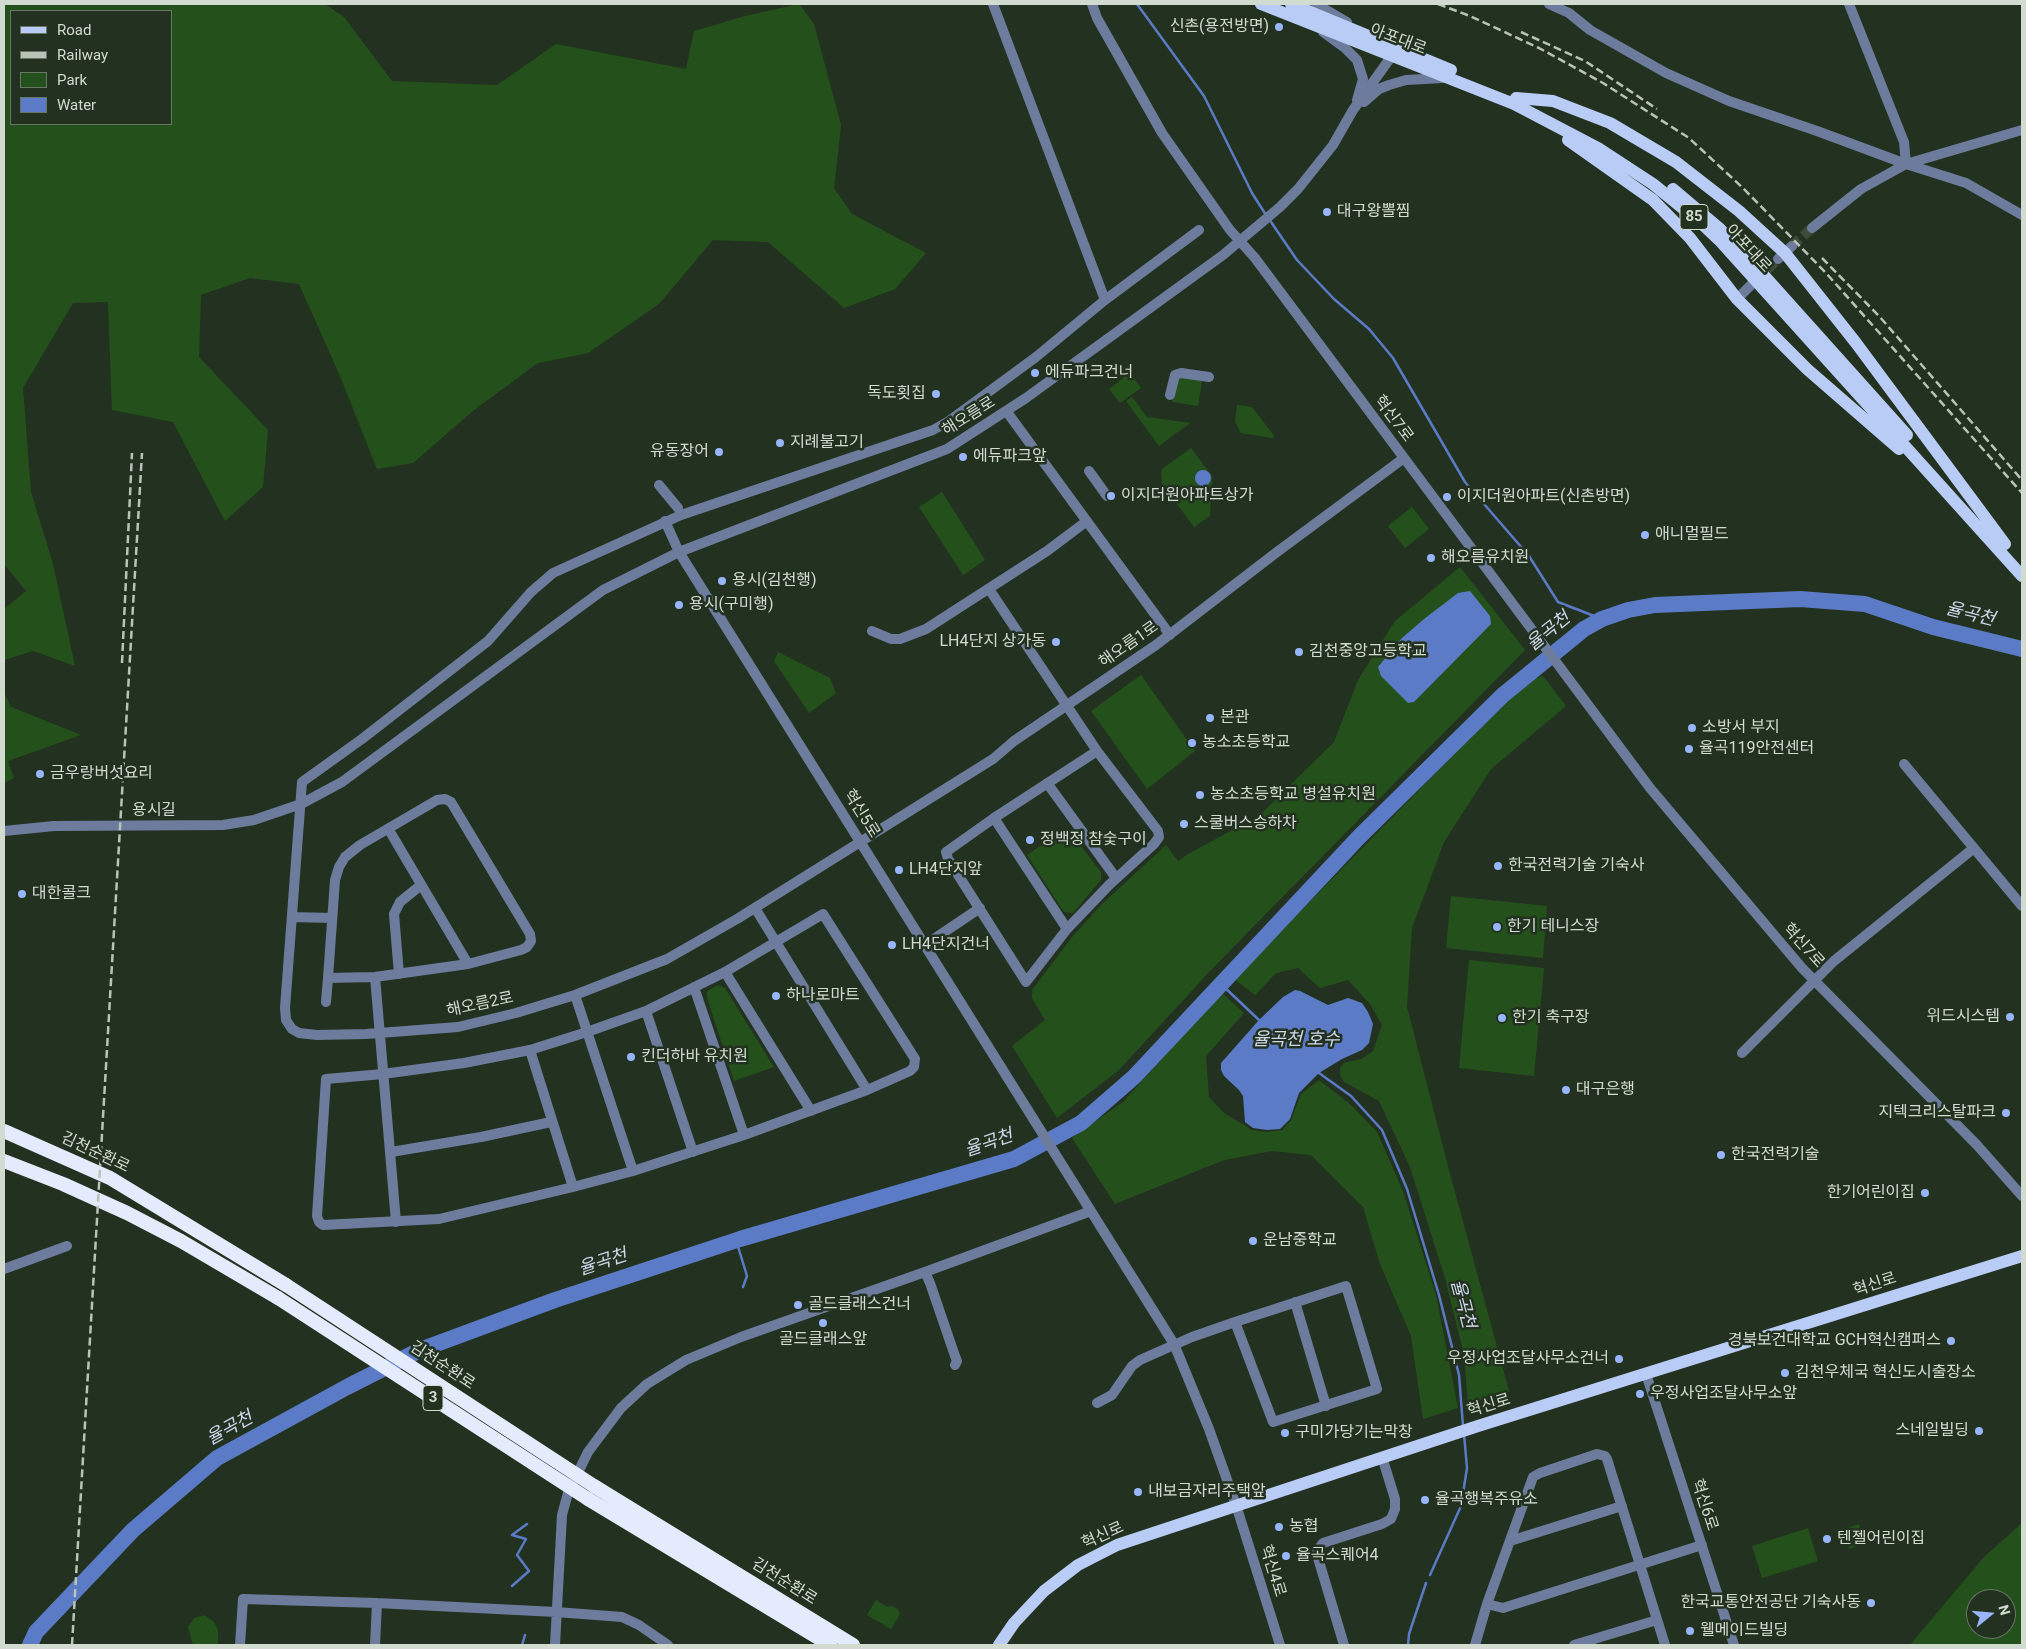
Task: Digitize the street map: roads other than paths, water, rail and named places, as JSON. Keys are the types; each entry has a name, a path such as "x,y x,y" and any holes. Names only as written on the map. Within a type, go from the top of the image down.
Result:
{"highway":[{"name":"김천순환로","path":"4,1131 110,1178 286,1285 591,1492 853,1645"},
{"name":"김천순환로","path":"4,1160 127,1213 181,1241 278,1298 591,1492 830,1645"}],"main road":[{"name":"아포대로","path":"1261,4 1312,25 1395,51 1515,101 1598,148 1653,184 1701,223 1758,282 2022,576"},
{"name":"아포대로","path":"1291,4 1367,35 1450,78 1562,118 1610,146 1664,182 1719,228 1820,336 2022,563"},
{"path":"1515,101 1553,101 1610,123 1676,162 1739,211 1785,253 1856,343 2005,544"},
{"path":"1515,101 1653,200 1690,238 1737,299 1807,369 1908,456 1962,509"},
{"name":"혁신로","path":"999,1645 1014,1623 1044,1591 1078,1565 1118,1545 1478,1426 2022,1256"}],"street":[{"path":"993,4 1105,300"},
{"name":"혁신7로","path":"1092,4 1097,18 1162,133 1240,242 1255,258 1650,788 1775,938 1814,981 1977,1145 2022,1196"},
{"path":"1316,4 1367,35"},
{"path":"1549,4 1569,13 1590,30 1666,73 1729,100 1817,130 1906,164 1966,183 2022,215"},
{"path":"1849,4 1904,142 1906,164"},
{"path":"1312,25 1345,48 1357,60 1363,78 1354,110"},
{"path":"1354,110 1395,51"},
{"path":"1354,110 1379,89 1389,85 1420,78 1450,78"},
{"name":"해오름로","path":"301,804 342,782 603,590 679,552 947,449 1007,412 1240,242 1298,189 1334,146 1354,110"},
{"path":"1812,228 1861,189 1906,164 2022,130"},
{"path":"665,522 681,514 933,430 949,421 1036,357 1105,300 1199,230"},
{"path":"1737,299 1752,285"},
{"path":"1170,396 1175,375 1181,373 1209,377"},
{"path":"1007,412 1170,635"},
{"name":"해오름1로","path":"860,841 993,759 1014,741 1170,635 1285,546 1404,458"},
{"path":"1089,471 1107,496"},
{"path":"660,485 678,508"},
{"path":"872,631 892,639 909,637 926,629 1047,551 1087,521"},
{"name":"혁신5로","path":"665,522 679,552 1174,1344"},
{"name":"해오름2로","path":"665,522 553,573 531,592 488,641 362,739 302,782 285,1008 286,1020 292,1029 300,1033 317,1035 380,1034 458,1027 516,1013 575,995 667,959 698,943 860,841"},
{"path":"989,589 1098,751 1158,831 1159,837 1067,929 1026,982 948,859 946,852 994,818 1098,751"},
{"path":"1904,764 2022,906"},
{"path":"1047,783 1116,878"},
{"path":"326,1002 335,880 339,867 346,857 360,846 437,800 445,799 451,802 530,934 531,941 527,947 468,964 374,977 328,978"},
{"name":"용시길","path":"4,832 54,826 223,825 254,820 301,804"},
{"path":"994,818 1067,929"},
{"path":"389,830 468,964"},
{"path":"1742,1053 1834,961 1974,848"},
{"path":"399,974 394,914 400,902 421,885"},
{"path":"755,908 867,1090"},
{"path":"925,945 980,908"},
{"path":"823,914 915,1059 914,1067 910,1071 867,1090 744,1135 633,1171 572,1187 439,1220 323,1225 317,1216 326,1079 383,1074 464,1063 530,1050 646,1011 725,972 823,914"},
{"path":"292,917 332,918"},
{"path":"725,972 812,1111"},
{"path":"374,977 396,1222"},
{"path":"694,987 744,1135"},
{"path":"575,995 633,1171"},
{"path":"646,1011 693,1152"},
{"path":"530,1050 572,1187"},
{"path":"391,1152 481,1137 551,1122"},
{"path":"555,1645 562,1515 568,1493 588,1452 622,1408 647,1384 666,1371 712,1348 1091,1211"},
{"path":"4,1269 67,1246"},
{"path":"924,1272 930,1283 957,1361 956,1365"},
{"path":"1098,1403 1112,1395 1132,1366 1174,1344 1235,1322 1346,1286 1377,1388 1273,1422 1235,1322"},
{"path":"1295,1302 1326,1406"},
{"name":"혁신4로","path":"1174,1344 1210,1428 1280,1645"},
{"name":"혁신6로","path":"1646,1374 1734,1645"},
{"path":"1475,1645 1487,1604 1534,1475 1601,1454 1607,1459 1665,1645"},
{"path":"1344,1645 1318,1558 1318,1551 1323,1543 1382,1524 1391,1519 1396,1509 1395,1499 1382,1458"},
{"path":"1510,1541 1622,1506"},
{"path":"1487,1604 1503,1608 1702,1545"},
{"path":"240,1645 243,1599 377,1603 622,1617 639,1625 668,1645"},
{"path":"376,1645 377,1603"},
{"path":"1574,1645 1604,1641 1657,1620"}],"water":[{"path":"1203,470 1209,472 1211,478 1209,484 1203,486 1197,484 1195,478 1197,472"},
{"path":"1470,591 1490,616 1491,624 1414,702 1408,703 1381,676 1378,667 1402,638 1424,619 1458,593"},
{"name":"율곡천 호수","path":"1295,990 1328,1005 1348,998 1362,1003 1373,1024 1369,1043 1362,1050 1319,1073 1299,1093 1290,1119 1280,1129 1253,1128 1245,1122 1243,1096 1224,1076 1221,1070 1221,1063 1259,1020 1283,997"}],"waterway":[{"path":"1137,4 1204,96 1252,193 1266,215"},
{"path":"1269,219 1297,260 1334,299 1369,329 1393,358 1465,482 1529,556 1558,602 1602,619"},
{"name":"율곡천","path":"30,1645 36,1632 133,1530 217,1458 347,1387 420,1350 555,1300 740,1239 1014,1159 1081,1123 1134,1077 1359,837 1503,695 1584,629 1602,619 1628,610 1655,605 1800,599 1865,604 1933,627 2022,649"},
{"name":"율곡천","path":"1221,984 1259,1020"},
{"name":"율곡천","path":"1319,1073 1351,1096 1382,1130 1407,1189 1439,1295 1459,1375 1463,1426"},
{"path":"736,1240 747,1276 743,1287"},
{"name":"율곡천","path":"1430,1575 1461,1506 1467,1468 1464,1434"},
{"path":"512,1586 529,1571 517,1555 526,1539 512,1535 527,1524"},
{"name":"율곡천","path":"1408,1645 1409,1634 1426,1583"},
{"path":"522,1645 525,1635"}],"tunnel":[{"path":"1792,246 1812,228"},
{"path":"1757,280 1778,259"}],"railway":[{"path":"1438,4 1470,16 1539,48 1603,83 1689,138 1743,188 1826,273 2022,493"},
{"path":"1521,32 1585,61 1657,109"},
{"path":"1822,258 1879,316 2022,480"},
{"path":"122,663 132,453"},
{"path":"72,1645 142,453"}],"place":[{"name":"신촌(용전방면)","path":"1279,27"},
{"name":"대구왕뽈찜","path":"1327,212"},
{"name":"에듀파크건너","path":"1035,373"},
{"name":"독도횟집","path":"936,394"},
{"name":"지례불고기","path":"780,443"},
{"name":"유동장어","path":"719,452"},
{"name":"에듀파크앞","path":"963,457"},
{"name":"이지더원아파트상가","path":"1111,496"},
{"name":"이지더원아파트(신촌방면)","path":"1447,497"},
{"name":"애니멀필드","path":"1645,535"},
{"name":"해오름유치원","path":"1431,558"},
{"name":"용시(김천행)","path":"722,581"},
{"name":"용시(구미행)","path":"679,605"},
{"name":"LH4단지 상가동","path":"1056,642"},
{"name":"김천중앙고등학교","path":"1299,652"},
{"name":"본관","path":"1210,718"},
{"name":"소방서 부지","path":"1692,728"},
{"name":"농소초등학교","path":"1192,743"},
{"name":"율곡119안전센터","path":"1689,749"},
{"name":"금우랑버섯요리","path":"40,774"},
{"name":"농소초등학교 병설유치원","path":"1200,795"},
{"name":"스쿨버스승하차","path":"1184,824"},
{"name":"정백정 참숯구이","path":"1030,840"},
{"name":"한국전력기술 기숙사","path":"1498,866"},
{"name":"LH4단지앞","path":"899,870"},
{"name":"대한콜크","path":"22,894"},
{"name":"한기 테니스장","path":"1497,927"},
{"name":"LH4단지건너","path":"892,945"},
{"name":"하나로마트","path":"776,996"},
{"name":"위드시스템","path":"2010,1017"},
{"name":"한기 축구장","path":"1502,1018"},
{"name":"킨더하바 유치원","path":"631,1057"},
{"name":"대구은행","path":"1566,1090"},
{"name":"지텍크리스탈파크","path":"2006,1113"},
{"name":"한국전력기술","path":"1721,1155"},
{"name":"한기어린이집","path":"1925,1193"},
{"name":"운남중학교","path":"1253,1241"},
{"name":"골드클래스건너","path":"798,1305"},
{"name":"골드클래스앞","path":"823,1323"},
{"name":"경북보건대학교 GCH혁신캠퍼스","path":"1951,1341"},
{"name":"우정사업조달사무소건너","path":"1619,1359"},
{"name":"김천우체국 혁신도시출장소","path":"1785,1373"},
{"name":"우정사업조달사무소앞","path":"1640,1394"},
{"name":"스네일빌딩","path":"1979,1431"},
{"name":"구미가당기는막창","path":"1285,1433"},
{"name":"내보금자리주택앞","path":"1138,1492"},
{"name":"율곡행복주유소","path":"1425,1500"},
{"name":"농협","path":"1279,1527"},
{"name":"텐젤어린이집","path":"1827,1539"},
{"name":"율곡스퀘어4","path":"1286,1556"},
{"name":"한국교통안전공단 기숙사동","path":"1871,1603"},
{"name":"웰메이드빌딩","path":"1690,1631"}]}
